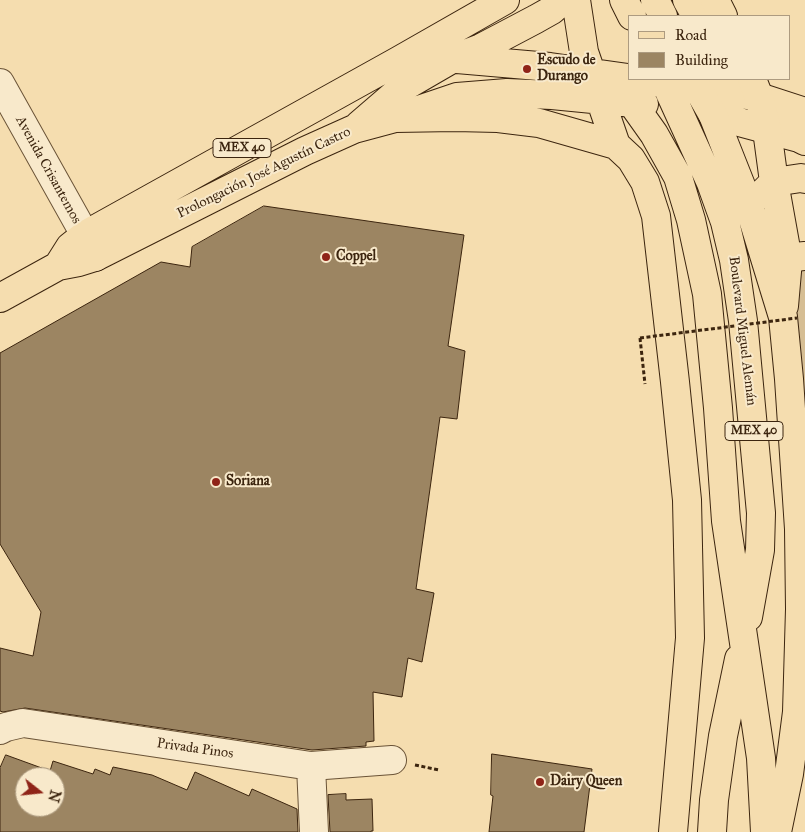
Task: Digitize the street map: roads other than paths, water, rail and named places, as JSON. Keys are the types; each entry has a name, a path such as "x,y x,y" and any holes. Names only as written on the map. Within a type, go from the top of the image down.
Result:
{"main road":[{"path":"354,129 402,88 452,59 481,48 552,10 563,0"},
{"path":"576,0 584,52 616,85 654,134 678,177 692,220 707,294 726,521 761,758 765,832"},
{"path":"624,0 632,15"},
{"path":"655,0 662,15"},
{"path":"687,0 695,15"},
{"path":"715,0 722,15"},
{"path":"398,61 493,3"},
{"name":"Prolongación José Agustín Castro","path":"0,298 58,266 79,262 90,246 398,61 452,59 550,67 616,85 678,109 713,115 805,141"},
{"name":"Prolongación José Agustín Castro","path":"90,246 354,129 396,118 457,97 507,93 552,95 664,80"},
{"name":"MEX 40","path":"664,80 695,83 713,115 790,318 789,379 799,529 800,609 797,712 789,774 777,832"},
{"name":"Boulevard Miguel Alemán","path":"664,80 711,183 725,222 734,260 743,321 761,512 760,550 723,736 714,800 712,832"},
{"path":"695,83 745,87 805,112"},
{"path":"616,85 616,146"},
{"path":"745,87 767,130 774,182 796,258 790,318"},
{"path":"396,118 498,118 539,123 616,146 631,159 645,182 656,216 687,500 690,638 673,832"},
{"path":"725,222 749,206 774,182 805,179"},
{"path":"675,382 691,382 701,387 712,397 718,408"}],"street":[{"path":"493,3 500,38"},
{"name":"Avenida Crisantemos","path":"0,83 90,246"},
{"name":"Privada Pinos","path":"0,730 22,723 312,766 392,760"},
{"path":"312,766 314,832"}],"place":[{"name":"Escudo de Durango","path":"527,69"},
{"name":"Coppel","path":"326,257"},
{"name":"Soriana","path":"216,482"},
{"name":"Dairy Queen","path":"540,782"}]}
